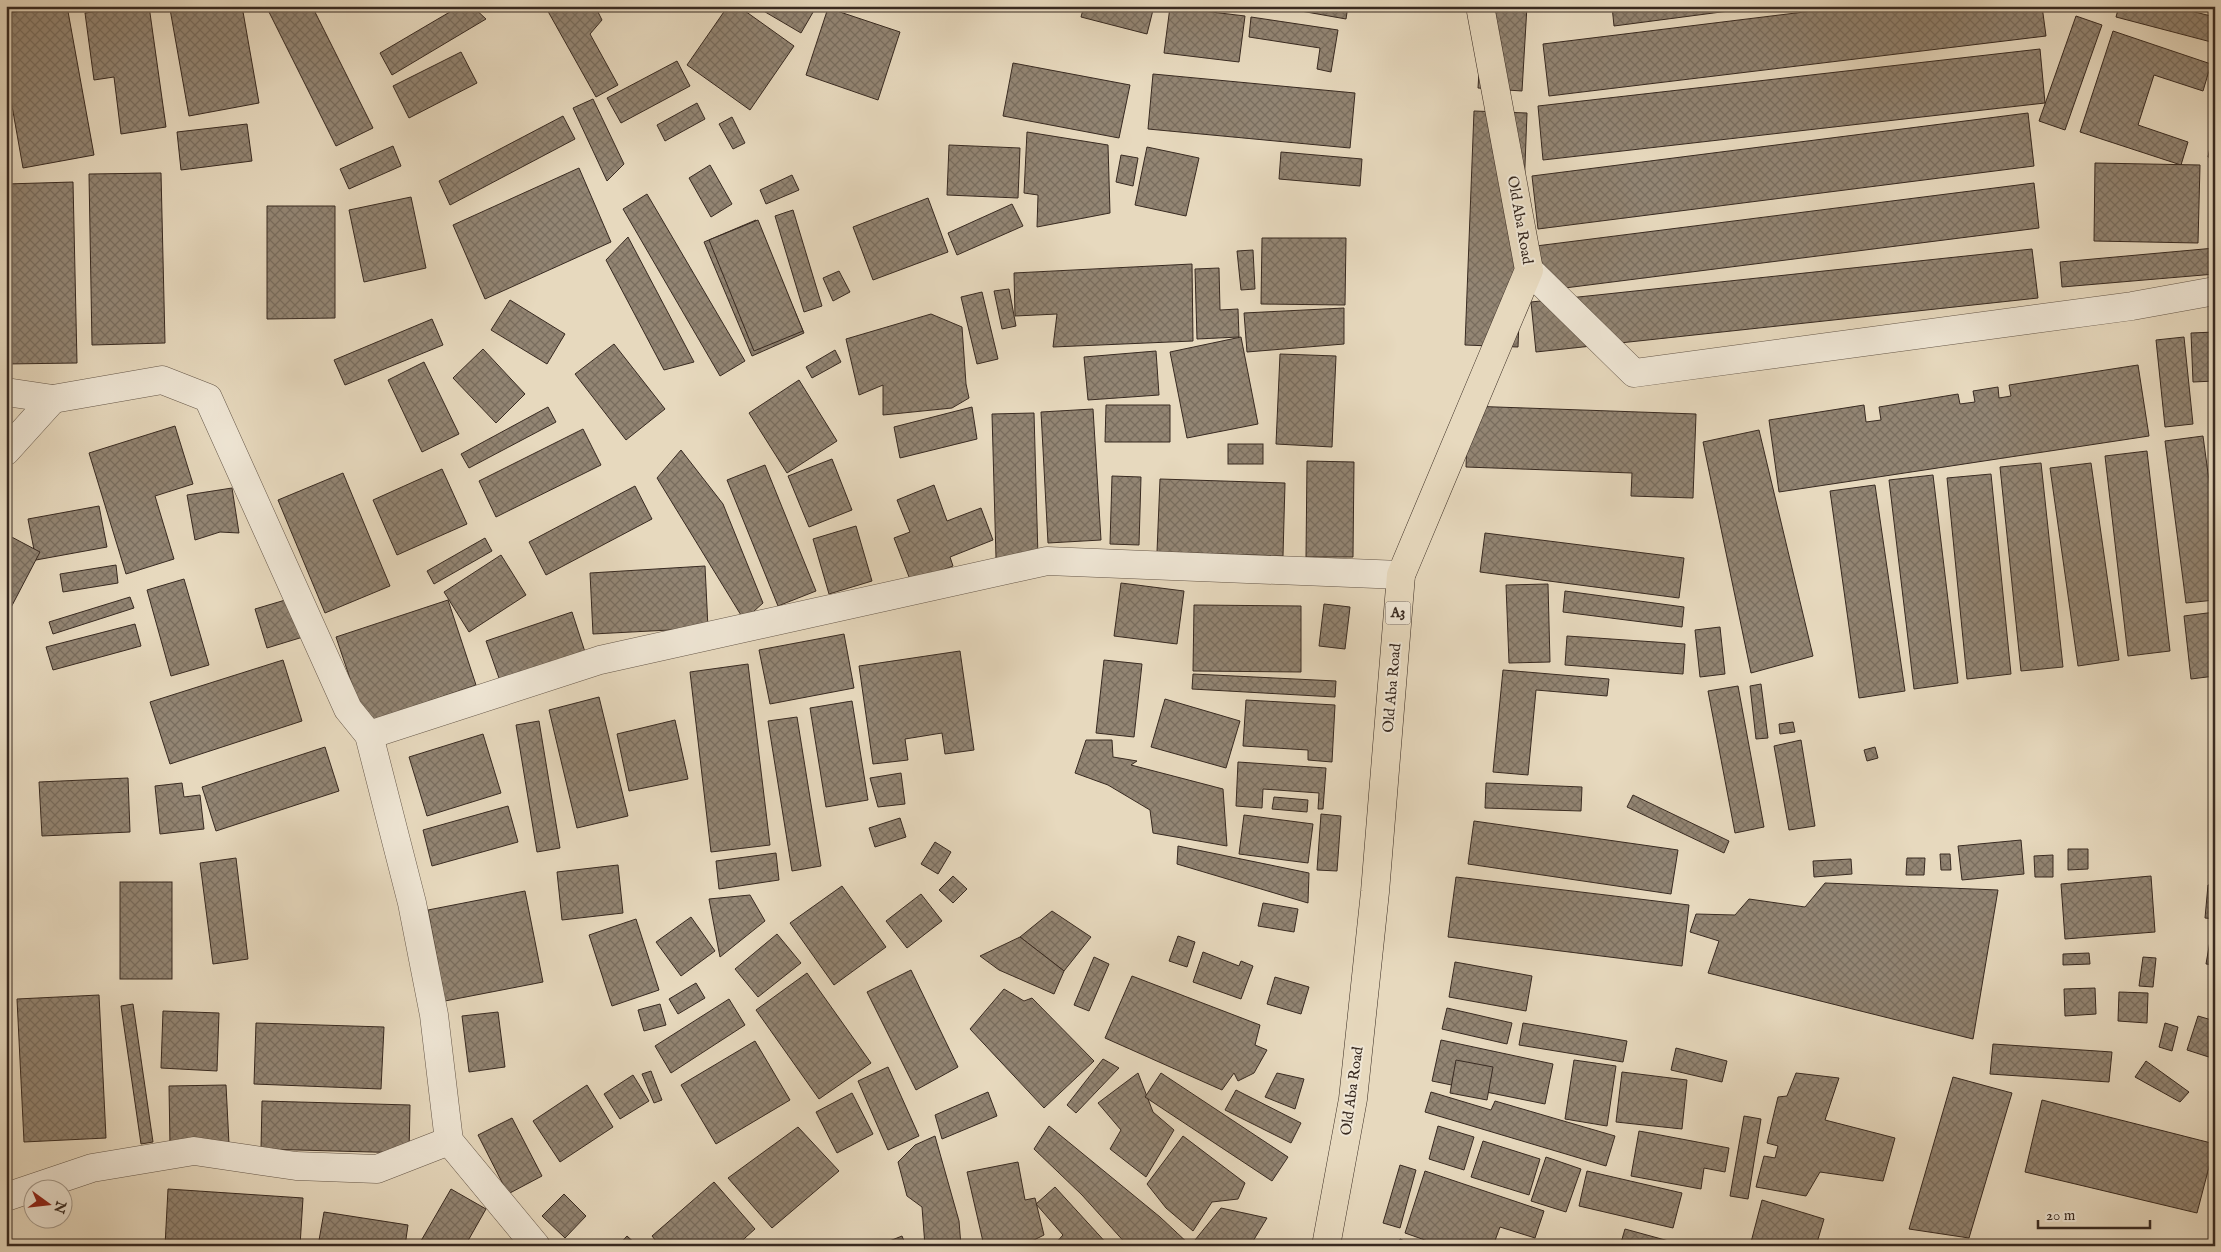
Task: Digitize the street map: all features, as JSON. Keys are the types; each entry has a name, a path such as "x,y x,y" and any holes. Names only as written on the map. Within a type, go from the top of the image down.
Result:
{"main road":[{"name":"Old Aba Road","path":"1326,1246 1353,1099 1375,892 1401,575 1529,270 1480,6"}],"street":[{"path":"1529,270 1634,373 2132,306 2215,291"},
{"path":"6,392 53,399 162,380 208,398 348,709 369,735 412,903 434,1015 449,1141 536,1246"},
{"path":"6,451 53,399"},
{"path":"369,735 600,660 1047,561 1401,575"},
{"path":"6,1197 92,1168 194,1151 296,1166 377,1168 449,1141"}],"building":[{"path":"46,6 67,6 94,155 23,168 6,72 6,14"},
{"path":"131,6 149,6 166,127 121,134 114,77 94,80 85,13"},
{"path":"187,6 242,6 259,103 189,116 170,9"},
{"path":"266,6 312,6 373,128 336,146"},
{"path":"460,6 472,6 486,19 392,75 380,53"},
{"path":"545,6 595,6 602,20 590,34 618,85 596,97"},
{"path":"728,6 738,6 794,46 750,110 687,65"},
{"path":"755,6 816,6 816,7 801,33"},
{"path":"1084,6 1154,6 1147,34 1081,17"},
{"path":"1247,6 1282,6 1282,11"},
{"path":"1295,6 1348,6 1346,19 1295,10"},
{"path":"1483,6 1527,6 1522,91 1478,88"},
{"path":"1541,6 1597,6 1597,9"},
{"path":"1612,6 1767,6 1614,26"},
{"path":"1853,6 2042,6 2046,36 1549,96 1543,44"},
{"path":"2119,6 2171,6 2215,17 2215,43 2116,17"},
{"path":"1170,7 1245,16 1239,62 1164,53"},
{"path":"828,8 900,32 878,100 806,75"},
{"path":"2076,16 2102,25 2065,130 2039,121"},
{"path":"1251,17 1338,30 1331,72 1317,69 1320,48 1249,37"},
{"path":"2113,31 2211,64 2203,91 2154,75 2138,125 2188,142 2181,165 2080,132"},
{"path":"2040,49 2045,103 1543,160 1538,106"},
{"path":"461,52 477,83 409,118 393,86"},
{"path":"677,61 690,86 621,123 607,98"},
{"path":"1013,63 1130,85 1119,138 1003,116"},
{"path":"1153,74 1355,93 1350,148 1148,129"},
{"path":"593,99 624,164 607,181 573,108"},
{"path":"697,103 705,119 665,141 657,125"},
{"path":"1474,111 1527,113 1518,347 1465,345"},
{"path":"2028,113 2034,166 1538,229 1532,176"},
{"path":"563,116 575,139 450,205 439,181"},
{"path":"732,117 745,143 733,149 719,124"},
{"path":"247,124 252,161 181,170 177,132"},
{"path":"1027,132 1108,145 1110,213 1037,227 1038,195 1024,193"},
{"path":"2213,133 2215,133 2215,158 2208,157"},
{"path":"949,145 1020,148 1018,198 947,195"},
{"path":"393,146 401,166 349,189 340,169"},
{"path":"1147,147 1199,158 1186,216 1135,205"},
{"path":"1281,152 1362,159 1360,186 1279,179"},
{"path":"1121,155 1138,158 1133,186 1116,182"},
{"path":"2095,163 2200,165 2198,243 2094,241"},
{"path":"710,165 732,204 711,217 689,178"},
{"path":"579,168 611,242 485,299 453,225"},
{"path":"161,173 165,343 92,345 89,174"},
{"path":"792,175 799,190 766,204 760,190"},
{"path":"73,182 77,363 6,364 6,184"},
{"path":"2034,183 2039,228 1541,291 1536,246"},
{"path":"647,194 745,361 720,376 623,209"},
{"path":"411,197 426,268 364,282 349,210"},
{"path":"928,198 948,252 873,280 853,227"},
{"path":"1012,204 1023,226 957,255 948,233"},
{"path":"267,206 335,206 335,318 267,319"},
{"path":"793,210 822,306 804,312 775,216"},
{"path":"756,220 804,333 752,356 704,242"},
{"path":"758,220 803,331 754,351 709,240"},
{"path":"628,237 694,362 664,370 606,260"},
{"path":"1262,238 1346,238 1345,305 1261,304"},
{"path":"2215,248 2215,274 2062,287 2060,262"},
{"path":"2032,249 2038,298 1536,352 1531,302"},
{"path":"1253,250 1255,289 1241,290 1237,251"},
{"path":"1192,264 1193,341 1053,347 1057,314 1015,316 1014,273"},
{"path":"1219,268 1220,310 1238,309 1239,337 1197,339 1195,269"},
{"path":"839,271 850,292 833,301 823,278"},
{"path":"1009,289 1016,326 1002,329 994,291"},
{"path":"982,292 998,359 977,364 961,297"},
{"path":"510,300 565,334 547,364 491,330"},
{"path":"1344,308 1344,344 1247,352 1244,313"},
{"path":"931,314 962,327 966,384 969,398 952,408 883,415 883,385 859,395 846,339"},
{"path":"432,319 443,345 345,385 334,360"},
{"path":"2215,332 2215,381 2193,382 2191,333"},
{"path":"1241,337 1258,424 1187,438 1170,352"},
{"path":"2184,337 2193,424 2165,427 2156,340"},
{"path":"614,344 665,409 626,440 575,374"},
{"path":"483,349 525,394 496,423 453,378"},
{"path":"835,350 841,362 812,378 806,367"},
{"path":"1156,351 1159,395 1088,400 1084,357"},
{"path":"1280,354 1336,356 1332,447 1276,444"},
{"path":"424,362 459,434 422,452 388,380"},
{"path":"2138,365 2149,436 1779,492 1769,420 1864,405 1866,422 1881,420 1879,407 1958,394 1960,404 1975,402 1973,391 1998,387 1999,398 2011,396 2009,385"},
{"path":"799,380 837,441 787,473 749,413"},
{"path":"2215,393 2215,408 2213,408 2210,394"},
{"path":"1106,405 1170,405 1170,442 1105,442"},
{"path":"1468,406 1696,414 1693,498 1631,496 1632,473 1466,467"},
{"path":"548,407 556,422 469,468 461,454"},
{"path":"972,407 977,439 900,458 894,427"},
{"path":"1093,409 1101,540 1048,543 1041,412"},
{"path":"1034,413 1038,557 996,558 992,414"},
{"path":"175,426 193,484 155,496 174,559 126,574 89,453"},
{"path":"583,429 601,465 496,517 479,481"},
{"path":"1759,430 1813,656 1751,673 1703,442"},
{"path":"2203,436 2215,525 2215,600 2186,603 2165,441"},
{"path":"1228,444 1263,444 1263,464 1228,464"},
{"path":"681,450 723,504 763,603 744,620 657,478"},
{"path":"2147,451 2170,651 2128,656 2105,456"},
{"path":"832,459 852,510 809,527 788,476"},
{"path":"1307,461 1354,462 1353,557 1306,557"},
{"path":"2041,463 2063,667 2021,671 2000,467"},
{"path":"2091,463 2119,660 2078,666 2050,468"},
{"path":"765,465 816,591 778,606 727,480"},
{"path":"442,469 467,524 397,555 373,500"},
{"path":"343,473 390,586 325,613 278,500"},
{"path":"1991,474 2011,674 1967,679 1947,478"},
{"path":"1933,475 1958,683 1914,689 1889,480"},
{"path":"1112,476 1141,477 1139,545 1110,544"},
{"path":"1160,479 1285,483 1283,556 1157,552"},
{"path":"934,485 947,521 981,508 993,540 950,557 953,566 911,582 894,538 910,532 897,500"},
{"path":"1875,485 1905,691 1859,698 1830,491"},
{"path":"635,486 652,519 546,575 529,542"},
{"path":"232,488 239,533 220,532 195,540 187,495"},
{"path":"99,506 107,547 36,560 28,519"},
{"path":"856,526 872,581 829,594 813,539"},
{"path":"1485,533 1684,558 1679,598 1480,572"},
{"path":"6,534 40,552 6,617"},
{"path":"485,538 492,551 434,584 427,571"},
{"path":"501,555 526,595 469,632 444,592"},
{"path":"116,565 118,583 63,592 60,574"},
{"path":"705,566 708,628 593,634 590,573"},
{"path":"184,579 209,665 171,676 147,590"},
{"path":"1121,583 1184,591 1177,644 1114,636"},
{"path":"1548,584 1550,662 1509,663 1506,585"},
{"path":"1565,591 1684,607 1682,627 1563,612"},
{"path":"130,597 134,608 53,634 49,622"},
{"path":"292,598 303,637 267,648 255,609"},
{"path":"448,600 476,685 365,723 336,637"},
{"path":"1324,604 1350,607 1345,649 1319,646"},
{"path":"1194,605 1301,606 1301,672 1193,671"},
{"path":"572,612 585,652 500,681 486,641"},
{"path":"2215,612 2215,676 2191,679 2184,616"},
{"path":"135,624 141,646 53,670 46,647"},
{"path":"1720,627 1725,674 1700,677 1695,630"},
{"path":"844,634 854,688 770,704 759,650"},
{"path":"1567,636 1685,644 1683,674 1565,665"},
{"path":"960,651 974,750 945,754 942,733 905,739 908,760 873,764 859,666"},
{"path":"283,660 302,721 170,764 150,702"},
{"path":"1104,660 1142,664 1134,737 1096,733"},
{"path":"748,664 770,845 711,852 690,672"},
{"path":"1503,670 1609,679 1607,696 1536,690 1528,775 1493,772"},
{"path":"1193,674 1336,681 1335,697 1192,689"},
{"path":"1761,684 1768,738 1756,739 1750,686"},
{"path":"1738,686 1764,827 1735,833 1708,691"},
{"path":"599,697 628,816 577,828 549,710"},
{"path":"1165,699 1240,721 1226,768 1151,747"},
{"path":"1246,700 1335,705 1332,762 1308,760 1308,750 1243,746"},
{"path":"852,701 868,800 826,807 810,708"},
{"path":"797,717 821,866 792,871 768,721"},
{"path":"675,720 688,779 629,791 617,734"},
{"path":"539,721 560,848 537,852 516,725"},
{"path":"1793,722 1795,732 1780,734 1779,724"},
{"path":"483,734 501,793 427,816 409,757"},
{"path":"1086,740 1112,740 1113,757 1137,761 1131,765 1223,789 1227,846 1153,833 1150,810 1108,785 1075,773"},
{"path":"1801,740 1815,826 1789,830 1774,746"},
{"path":"325,747 339,791 216,831 202,787"},
{"path":"1875,747 1878,758 1867,761 1864,750"},
{"path":"1238,762 1326,768 1323,809 1318,809 1319,793 1263,789 1262,808 1236,806"},
{"path":"901,773 905,804 878,807 870,778"},
{"path":"128,778 130,832 42,836 39,782"},
{"path":"182,783 184,797 200,795 204,829 160,834 155,786"},
{"path":"1486,783 1582,787 1581,811 1485,808"},
{"path":"1633,795 1729,841 1724,853 1627,807"},
{"path":"1274,797 1308,800 1307,812 1272,809"},
{"path":"508,806 518,842 432,866 423,830"},
{"path":"1321,814 1341,816 1337,871 1317,870"},
{"path":"1244,815 1313,824 1308,863 1239,854"},
{"path":"900,818 906,837 875,847 869,828"},
{"path":"1474,821 1678,850 1671,894 1468,864"},
{"path":"2021,840 2024,874 1962,880 1958,846"},
{"path":"935,842 951,852 938,874 921,864"},
{"path":"1178,846 1309,873 1308,903 1177,864"},
{"path":"2068,849 2088,849 2088,869 2068,870"},
{"path":"776,853 779,880 719,889 716,861"},
{"path":"1940,854 1950,854 1951,870 1941,870"},
{"path":"2053,855 2053,877 2035,877 2034,856"},
{"path":"236,858 248,959 213,964 200,863"},
{"path":"1907,858 1925,858 1924,875 1906,875"},
{"path":"1851,859 1852,874 1814,877 1813,861"},
{"path":"618,865 623,913 562,920 557,872"},
{"path":"953,876 967,889 953,903 939,890"},
{"path":"2151,876 2155,932 2065,939 2061,884"},
{"path":"1456,877 1689,905 1682,966 1448,937"},
{"path":"120,882 172,882 172,979 120,979"},
{"path":"1825,883 1998,890 1973,1039 1708,973 1719,941 1690,932 1696,914 1735,915 1749,899 1805,907"},
{"path":"2208,885 2215,885 2215,919 2205,918"},
{"path":"842,886 886,947 834,985 790,923"},
{"path":"525,891 543,982 445,1001 428,910"},
{"path":"921,894 942,921 907,948 886,921"},
{"path":"750,895 765,921 720,957 709,899"},
{"path":"1263,903 1298,909 1294,932 1258,926"},
{"path":"1052,911 1091,937 1064,971 1020,937"},
{"path":"691,917 715,951 681,976 656,942"},
{"path":"636,919 659,990 612,1006 589,935"},
{"path":"777,934 801,963 758,997 735,969"},
{"path":"1178,936 1195,942 1187,967 1169,961"},
{"path":"1020,937 1064,971 1054,994 999,970 980,956"},
{"path":"2210,941 2215,942 2215,965 2206,964"},
{"path":"1203,952 1239,966 1241,961 1253,966 1241,999 1193,982"},
{"path":"2089,953 2090,964 2063,965 2063,954"},
{"path":"1094,957 1109,964 1089,1011 1074,1005"},
{"path":"2143,957 2156,958 2153,987 2139,986"},
{"path":"1455,962 1532,976 1526,1011 1449,997"},
{"path":"911,970 958,1067 916,1090 867,992"},
{"path":"807,973 871,1063 819,1099 756,1010"},
{"path":"1132,976 1260,1025 1255,1045 1267,1050 1254,1073 1238,1081 1234,1073 1222,1090 1105,1038"},
{"path":"1275,977 1309,987 1301,1014 1267,1004"},
{"path":"696,983 705,998 678,1014 669,999"},
{"path":"2095,988 2096,1014 2065,1016 2064,989"},
{"path":"1004,989 1024,1001 1032,998 1094,1061 1044,1108 970,1029"},
{"path":"2119,992 2148,993 2147,1023 2118,1021"},
{"path":"99,995 106,1138 24,1142 17,999"},
{"path":"729,999 745,1025 671,1073 655,1046"},
{"path":"133,1004 153,1142 141,1144 121,1006"},
{"path":"660,1004 666,1025 644,1031 638,1010"},
{"path":"1447,1008 1512,1023 1507,1044 1442,1029"},
{"path":"163,1011 219,1013 217,1071 161,1068"},
{"path":"498,1012 505,1067 469,1072 462,1016"},
{"path":"2198,1016 2215,1021 2215,1059 2187,1050"},
{"path":"256,1023 384,1027 381,1089 254,1084"},
{"path":"1523,1023 1627,1041 1623,1062 1519,1045"},
{"path":"2165,1023 2178,1027 2172,1051 2159,1047"},
{"path":"1441,1040 1553,1064 1545,1104 1432,1081"},
{"path":"755,1041 790,1100 716,1144 681,1085"},
{"path":"1993,1044 2112,1052 2109,1082 1990,1074"},
{"path":"1676,1048 1727,1061 1722,1082 1671,1070"},
{"path":"1103,1059 1119,1068 1076,1113 1067,1105"},
{"path":"1456,1060 1493,1067 1487,1100 1450,1093"},
{"path":"1574,1060 1616,1066 1607,1126 1565,1119"},
{"path":"2146,1061 2189,1092 2180,1102 2135,1077"},
{"path":"888,1067 919,1136 888,1150 858,1081"},
{"path":"651,1071 662,1100 654,1103 642,1074"},
{"path":"1622,1072 1687,1080 1682,1129 1616,1122"},
{"path":"1138,1073 1153,1112 1174,1130 1146,1177 1110,1149 1121,1130 1098,1103"},
{"path":"1161,1073 1288,1157 1272,1181 1145,1097"},
{"path":"1277,1073 1304,1079 1295,1109 1265,1097"},
{"path":"1796,1073 1839,1078 1825,1120 1895,1138 1883,1181 1820,1172 1806,1196 1756,1187 1764,1156 1775,1158 1778,1146 1767,1143 1778,1097 1787,1096"},
{"path":"633,1075 649,1101 620,1119 604,1094"},
{"path":"1953,1077 2012,1093 1969,1238 1909,1229"},
{"path":"226,1085 229,1144 170,1146 169,1086"},
{"path":"587,1085 613,1127 560,1162 533,1121"},
{"path":"1236,1090 1301,1123 1291,1143 1225,1110"},
{"path":"988,1092 997,1116 942,1139 935,1115"},
{"path":"1431,1092 1491,1110 1495,1101 1615,1136 1606,1166 1425,1112"},
{"path":"852,1093 873,1134 837,1153 816,1112"},
{"path":"2042,1100 2215,1144 2197,1213 2025,1172"},
{"path":"262,1101 410,1105 409,1153 261,1149"},
{"path":"1744,1116 1761,1119 1748,1199 1730,1196"},
{"path":"512,1118 542,1176 508,1194 478,1135"},
{"path":"1049,1126 1160,1217 1191,1246 1128,1246 1082,1195 1034,1149"},
{"path":"1438,1126 1474,1137 1464,1170 1429,1159"},
{"path":"798,1127 839,1171 772,1228 728,1178"},
{"path":"1639,1131 1729,1148 1725,1172 1704,1168 1701,1189 1631,1176"},
{"path":"935,1136 959,1221 961,1246 925,1246 922,1207 907,1196 898,1162 915,1145"},
{"path":"1183,1136 1245,1183 1238,1199 1212,1202 1193,1231 1166,1208 1147,1184"},
{"path":"1483,1141 1540,1159 1529,1195 1471,1177"},
{"path":"1546,1157 1581,1169 1566,1212 1531,1201"},
{"path":"1018,1162 1025,1200 1035,1198 1044,1235 1032,1241 1034,1246 984,1246 967,1172"},
{"path":"1400,1165 1416,1170 1400,1228 1383,1223"},
{"path":"1425,1171 1544,1211 1535,1238 1500,1227 1493,1246 1442,1246 1405,1233"},
{"path":"1587,1171 1682,1193 1673,1228 1579,1206"},
{"path":"714,1182 755,1229 736,1246 660,1246 652,1236"},
{"path":"1055,1187 1109,1246 1053,1246 1063,1235 1036,1204"},
{"path":"168,1189 303,1198 300,1246 165,1246"},
{"path":"451,1189 486,1209 465,1246 418,1246"},
{"path":"564,1194 586,1216 565,1238 542,1216"},
{"path":"1762,1200 1824,1219 1816,1246 1750,1246"},
{"path":"1221,1208 1267,1218 1250,1246 1207,1246 1195,1240"},
{"path":"324,1212 408,1225 405,1246 318,1246"},
{"path":"1625,1229 1687,1246 1620,1246"},
{"path":"627,1236 638,1246 618,1246"},
{"path":"902,1236 906,1246 877,1246"},
{"path":"1400,1239 1416,1246 1397,1246"}]}
